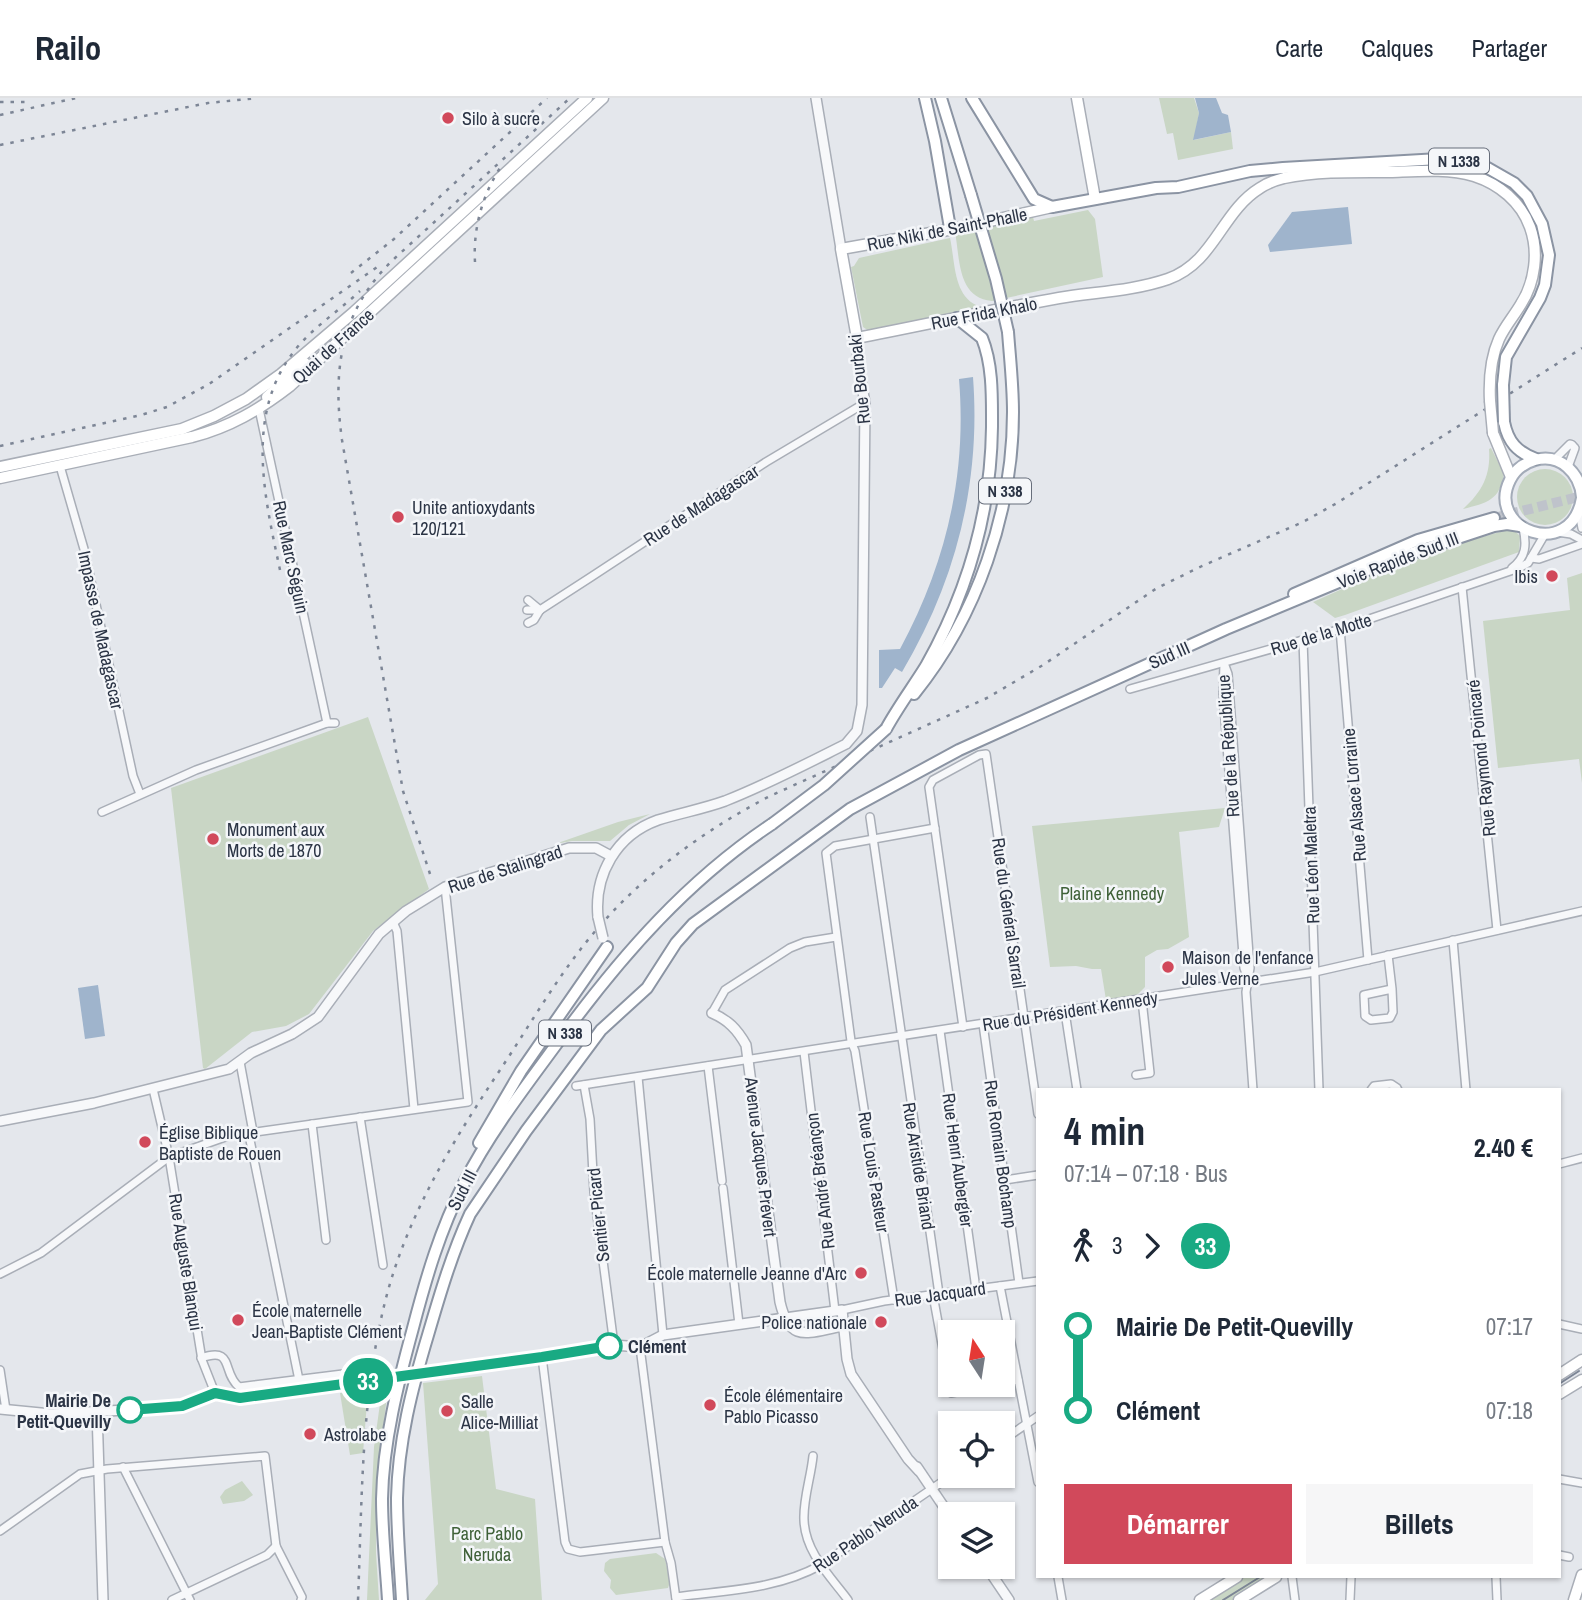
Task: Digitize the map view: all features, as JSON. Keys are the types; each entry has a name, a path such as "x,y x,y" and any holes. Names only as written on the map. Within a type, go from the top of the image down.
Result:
{"main road":[{"name":"Quai de France","path":"0,467 183,429 246,399 270,383 333,329 587,98"},
{"name":"Quai de France","path":"0,478 207,433 259,410 290,386 603,98"},
{"path":"925,98 950,228"},
{"name":"N 338","path":"886,729 924,682 965,616 1000,519 1010,459 1013,413 1007,332 996,279 941,98"},
{"path":"972,98 1034,200 1052,207"},
{"path":"1077,98 1095,199"},
{"name":"N 1338","path":"1052,207 1178,187 1250,171 1457,160 1502,174 1514,183 1535,209 1542,224 1549,255 1545,285 1540,298 1506,357 1503,385 1504,422 1510,442 1516,449 1536,459"},
{"name":"Rue Frida Khalo","path":"857,338 1157,282 1185,270 1210,247 1244,199 1271,182 1305,175 1438,171 1475,176 1498,187 1510,197 1526,216 1531,229 1534,263 1529,287 1493,355 1489,393 1493,433 1511,477"},
{"name":"Rue Niki de Saint-Phalle","path":"841,249 1052,207"},
{"name":"Rue Bourbaki","path":"841,249 857,338"},
{"path":"886,729 925,668 946,628 965,582 979,533 988,480 992,398 985,346 978,332 957,318"},
{"path":"259,410 267,396 324,346 333,329"},
{"path":"246,399 255,402 259,410"},
{"path":"1536,459 1554,460 1568,467 1579,478 1581,504 1568,526 1551,533 1521,527 1507,503 1511,477 1520,467 1536,459"},
{"path":"1279,607 1283,600 1387,553 1437,533 1494,518"},
{"name":"Voie Rapide Sud III","path":"1279,607 1440,542 1494,526 1507,524 1521,527"},
{"name":"Sud III","path":"402,1600 397,1498 400,1458 411,1392 440,1293 470,1214 526,1131 593,1040 647,988 676,943 693,924 850,809 959,750 1279,607"},
{"name":"Sud III","path":"388,1600 382,1499 391,1422 404,1359 432,1257 465,1181 511,1106 627,953 722,860 824,785 886,729"},
{"path":"465,1181 475,1150 504,1098 605,943"},
{"path":"1561,1374 1582,1360"},
{"path":"1561,1393 1582,1380"},
{"path":"1574,1600 1582,1575"},
{"path":"1200,1600 1235,1578"},
{"path":"1239,1600 1255,1596 1275,1578"}],"street":[{"name":"Rue Bourbaki","path":"816,98 841,249"},
{"name":"Rue Bourbaki","path":"611,856 622,843 649,824 724,801 846,744 857,731 862,705 865,403 857,338"},
{"name":"Rue de Madagascar","path":"528,623 534,620 540,610 766,462 865,403"},
{"name":"Rue Marc Séguin","path":"140,794 196,770 331,723 259,410"},
{"path":"1554,460 1572,445 1575,448 1568,467"},
{"name":"Impasse de Madagascar","path":"60,466 83,549 140,794"},
{"path":"1581,504 1582,528"},
{"path":"1508,571 1521,560 1525,551 1521,527"},
{"path":"1531,558 1551,533"},
{"name":"Rue de la Motte","path":"1551,533 1571,534 1582,542"},
{"name":"Rue de la Motte","path":"1130,689 1340,629 1524,566 1531,558 1539,559 1582,542"},
{"name":"Rue Raymond Poincaré","path":"1462,587 1497,930"},
{"path":"528,600 540,610"},
{"path":"527,610 540,610"},
{"name":"Rue Alsace Lorraine","path":"1340,629 1368,960"},
{"name":"Rue Léon Maletra","path":"1303,640 1319,1088"},
{"name":"Rue de la République","path":"1224,663 1228,674 1235,803 1250,968 1246,992 1253,1088"},
{"name":"Rue du Général Sarrail","path":"935,828 929,787 933,779 986,754 1036,1100"},
{"path":"102,811 140,794"},
{"name":"Rue Aristide Briand","path":"870,817 940,1320"},
{"path":"874,839 935,828 963,1027"},
{"name":"Rue Louis Pasteur","path":"874,839 835,846 825,853 851,1044 855,1051 894,1300"},
{"name":"Rue de Stalingrad","path":"0,1121 94,1103 229,1069 270,1042 292,1034 318,1017 379,934 445,887 569,848 596,848 611,856"},
{"path":"605,943 598,917 598,891 611,856"},
{"path":"0,1275 41,1253 169,1157 228,1136 468,1102 445,887"},
{"name":"Rue du Président Kennedy","path":"580,1086 1142,1000 1247,980 1315,972 1582,911"},
{"path":"393,922 397,931 414,1110"},
{"path":"712,1013 725,990 790,948 805,942 836,937"},
{"path":"1453,940 1466,1088"},
{"path":"1388,956 1392,989 1393,1012 1390,1018 1371,1020 1365,1016 1364,995 1392,989"},
{"path":"1136,1075 1150,1073 1142,1000"},
{"path":"1065,1012 1077,1088"},
{"name":"Avenue Jacques Prévert","path":"712,1013 726,1019 739,1032 746,1045 784,1317"},
{"name":"Rue Romain Bochamp","path":"983,1024 1019,1283"},
{"name":"Rue Henri Aubergier","path":"940,1031 976,1289"},
{"name":"Rue André Bréançon","path":"804,1052 839,1310"},
{"path":"240,1062 253,1132 250,1140 299,1380"},
{"path":"708,1066 739,1324"},
{"path":"638,1077 663,1335"},
{"path":"1372,1088 1391,1084 1397,1088"},
{"name":"Sentier Picard","path":"580,1086 590,1119 594,1192 614,1345"},
{"name":"Rue Auguste Blanqui","path":"153,1088 169,1157 201,1358 215,1393"},
{"path":"360,1117 383,1265"},
{"path":"312,1124 326,1240"},
{"path":"1561,1164 1579,1159"},
{"path":"1005,1180 1036,1175"},
{"name":"Rue Jacquard","path":"839,1310 1036,1281"},
{"path":"1000,1286 1036,1472"},
{"path":"0,1370 3,1409 51,1414 182,1406 215,1393 240,1398 614,1345 640,1347 663,1335 839,1310 844,1326 849,1367 870,1400 899,1436 941,1502"},
{"path":"784,1317 789,1328 798,1332 844,1326"},
{"path":"1561,1324 1582,1329"},
{"path":"640,1347 665,1542 676,1598"},
{"path":"201,1358 216,1353 221,1355 239,1387 367,1371"},
{"path":"542,1357 568,1549 580,1552 665,1542"},
{"path":"97,1411 103,1600"},
{"path":"1015,1432 1036,1417"},
{"path":"813,1455 804,1518 810,1546 848,1600"},
{"path":"0,1531 80,1474 123,1467 265,1457 276,1546 302,1597 301,1600"},
{"path":"123,1467 188,1597"},
{"path":"1561,1479 1582,1482"},
{"name":"Rue Pablo Neruda","path":"676,1598 789,1581 821,1565 938,1485"},
{"path":"172,1600 188,1597 267,1555 276,1546"},
{"path":"1561,1555 1569,1557"},
{"path":"1058,1578 1062,1600"},
{"path":"1292,1578 1295,1600"},
{"path":"1350,1600 1351,1578"},
{"path":"1496,1578 1497,1600"},
{"path":"995,1579 1009,1600"}],"green space":[{"path":"1159,98 1194,98 1199,113 1194,140 1231,132 1233,149 1178,160 1173,133 1167,134"},
{"path":"1088,210 1095,219 1103,277 992,301 972,293 966,285 955,232"},
{"path":"950,238 959,285 968,300 976,305 977,310 869,331 863,327 851,267 859,258"},
{"path":"1491,448 1504,474 1499,490 1491,499 1463,509 1484,482"},
{"path":"1545,469 1560,474 1568,482 1573,497 1568,512 1560,520 1545,525 1530,520 1522,512 1517,497 1522,482 1530,474"},
{"path":"1507,530 1515,531 1520,536 1519,552 1335,618 1313,602 1418,555"},
{"path":"1582,573 1582,783 1579,759 1498,768 1483,621 1570,610 1567,578"},
{"path":"368,717 429,889 373,931 309,1014 286,1026 252,1032 205,1069 171,788"},
{"name":"Plaine Kennedy","path":"1225,808 1219,827 1179,832 1189,937 1168,949 1157,950 1145,957 1145,987 1136,996 1106,1000 1101,969 1050,967 1032,826"},
{"path":"650,814 629,825 610,841 555,844 618,822"},
{"name":"Parc Pablo Neruda","path":"482,1376 496,1489 535,1499 542,1600 425,1600 438,1584 423,1383"},
{"path":"388,1388 376,1487 379,1600 367,1600 374,1447 382,1389"},
{"path":"368,1390 363,1453 350,1455 340,1393"},
{"path":"242,1481 253,1495 244,1501 223,1504 220,1497 225,1490"},
{"path":"656,1553 665,1559 670,1582 668,1588 616,1595 610,1588 611,1580 604,1571 605,1563 610,1559"},
{"path":"1239,1578 1269,1578 1235,1600 1204,1600"}],"water":[{"path":"1195,98 1216,98 1222,113 1228,115 1231,132 1193,140 1199,113"},
{"path":"1348,207 1352,244 1270,252 1268,245 1292,212"},
{"path":"973,377 973,455 961,530 950,567 921,638 902,672 895,668 882,688 879,688 879,650 900,649 930,584 941,552 950,518 960,450 959,379"},
{"path":"98,985 105,1036 85,1039 78,988"}],"tunnel":[{"path":"1494,518 1582,496"}],"tram line":[{"path":"1561,1383 1579,1371"},
{"path":"1223,1600 1258,1578"}],"railway":[{"path":"0,115 76,98"},
{"path":"0,145 208,103 258,98"},
{"path":"351,273 394,239 547,98"},
{"path":"430,874 403,791 342,440 338,388 344,341 363,298 395,258 570,98"},
{"path":"0,102 27,102"},
{"path":"475,262 480,213 500,168"},
{"path":"0,446 167,407 209,384 380,265"},
{"path":"280,570 264,482 264,424 271,396 282,369 300,344 360,291"},
{"path":"358,1600 364,1452 371,1378 384,1306 404,1243 447,1154 555,984 592,935 631,893 674,856 745,810 770,796 987,698 1043,665 1157,588 1303,522 1337,503 1582,348"}],"bus line":[{"name":"33","path":"130,1410 182,1406 215,1393 240,1398 609,1346"}],"place":[{"name":"Silo à sucre","path":"448,118"},
{"name":"Unite antioxydants 120/121","path":"398,517"},
{"name":"Ibis","path":"1552,576"},
{"name":"Monument aux Morts de 1870","path":"213,839"},
{"name":"Maison de l'enfance Jules Verne","path":"1168,967"},
{"name":"Église Biblique Baptiste de Rouen","path":"145,1142"},
{"name":"École maternelle Jeanne d'Arc","path":"861,1273"},
{"name":"École maternelle Jean-Baptiste Clément","path":"238,1320"},
{"name":"Police nationale","path":"881,1322"},
{"name":"Clément","path":"609,1346"},
{"name":"École élémentaire Pablo Picasso","path":"710,1405"},
{"name":"Mairie De Petit-Quevilly","path":"130,1410"},
{"name":"Salle Alice-Milliat","path":"447,1411"},
{"name":"Astrolabe","path":"310,1434"}]}
